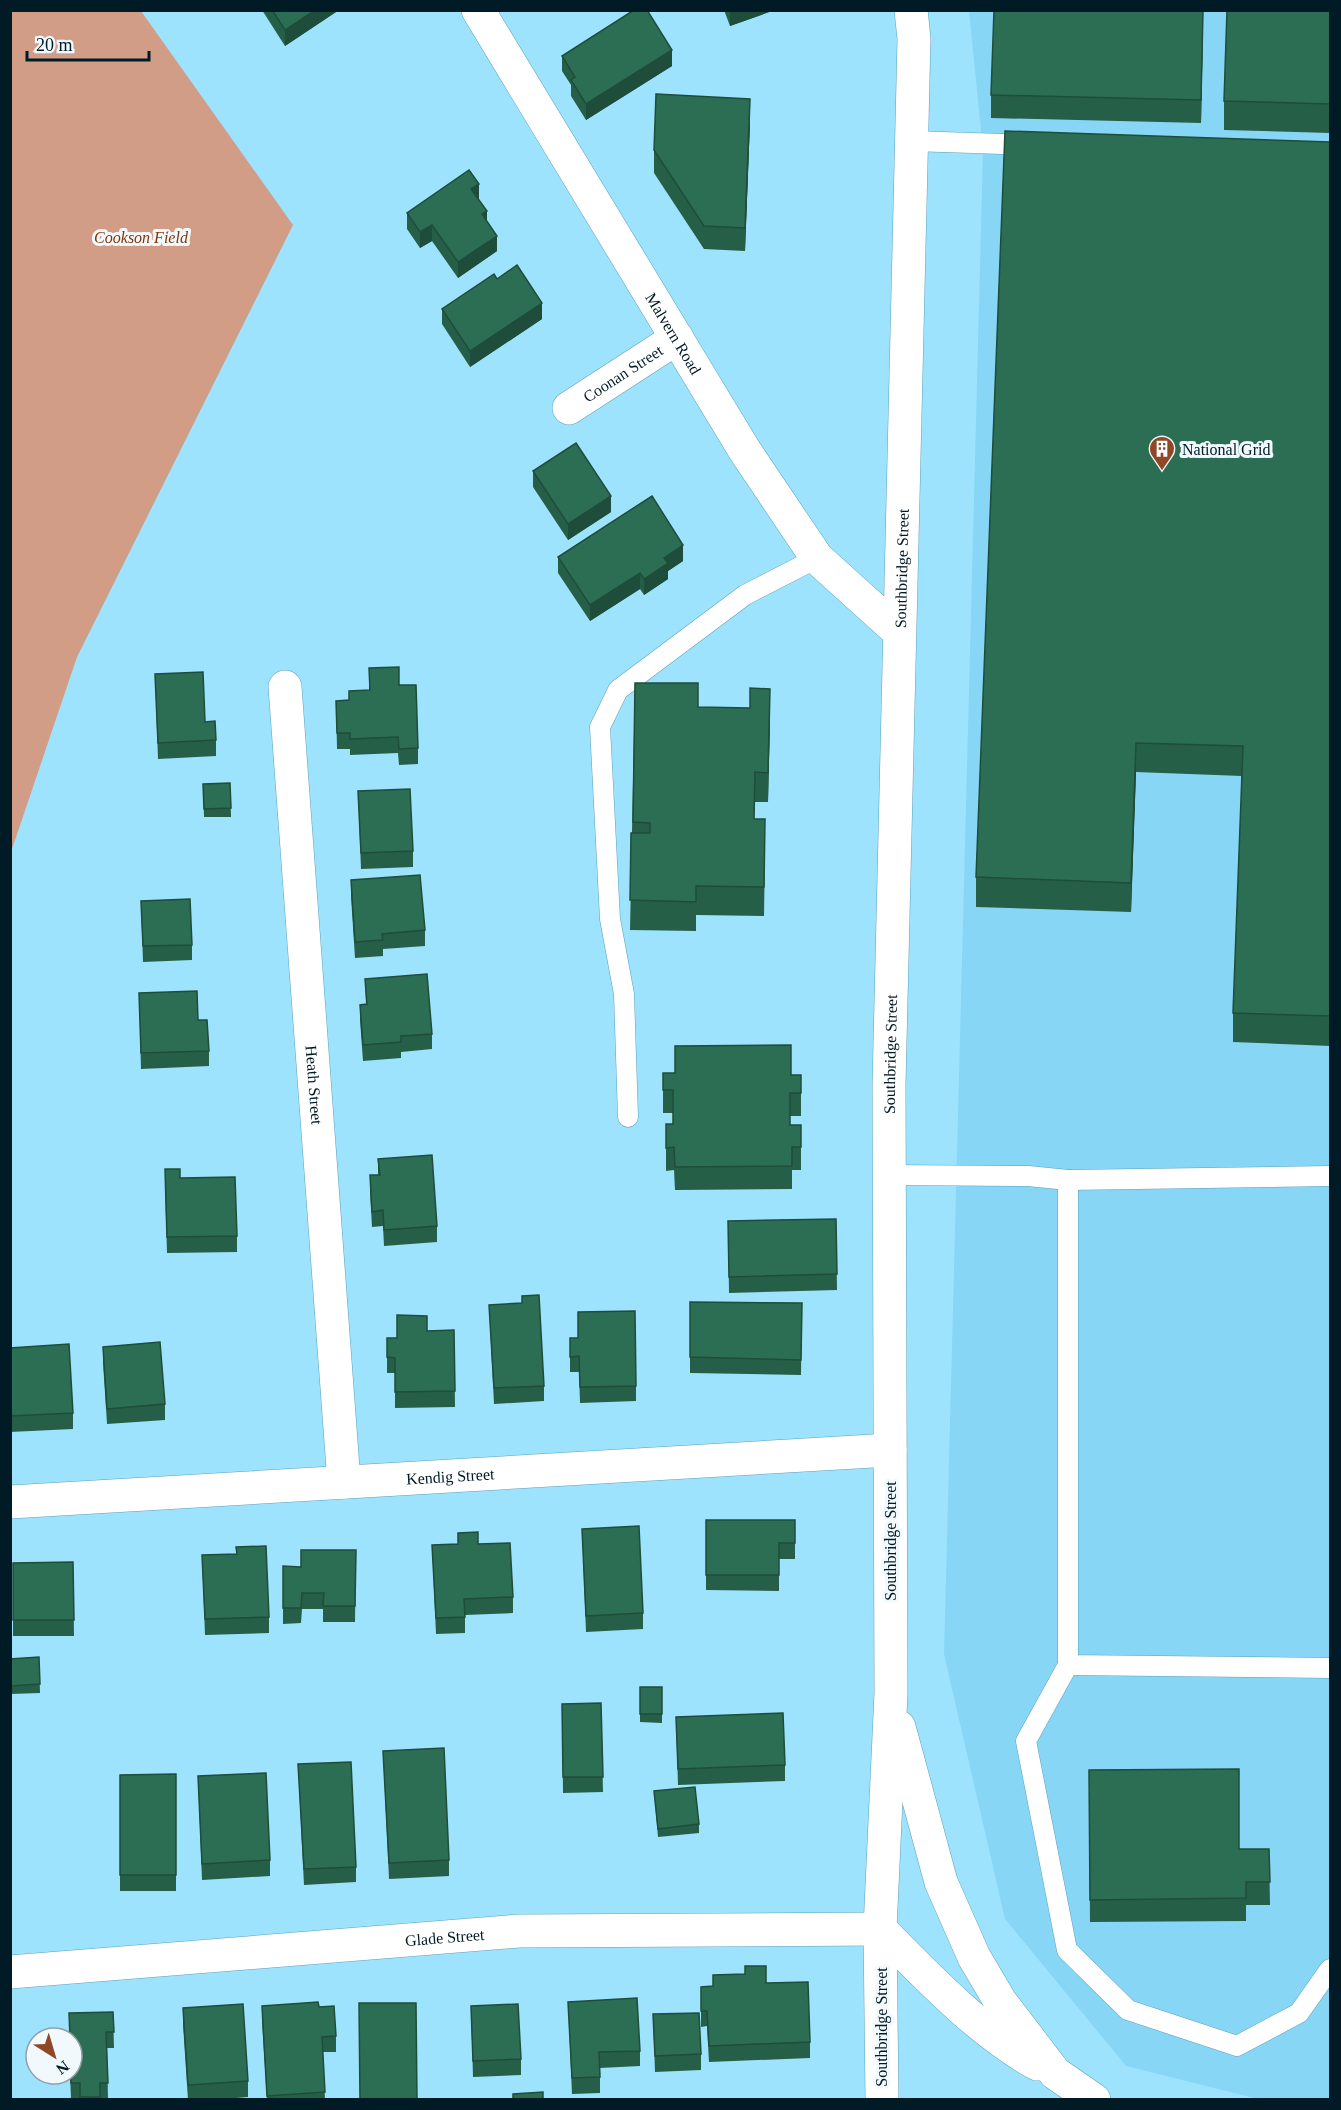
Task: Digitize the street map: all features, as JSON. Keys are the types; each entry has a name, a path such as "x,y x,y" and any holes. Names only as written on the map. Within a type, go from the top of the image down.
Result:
{"street":[{"name":"Malvern Road","path":"478,10 745,451 817,558 899,632"},
{"name":"Southbridge Street","path":"882,2100 880,1929 891,1693 889,1175 899,632 914,39 911,10"},
{"name":"Coonan Street","path":"569,408 677,338"},
{"name":"Heath Street","path":"285,687 345,1482"},
{"name":"Kendig Street","path":"10,1502 890,1450"},
{"path":"891,1693 941,1882 974,1957 1000,2001 1055,2073"},
{"path":"880,1929 937,1987 1008,2047 1055,2073 1094,2100"},
{"name":"Glade Street","path":"10,1972 519,1931 880,1929"}],"lane":[{"path":"912,141 1052,146"},
{"path":"628,1117 624,994 610,919 600,727 618,690 745,595 817,558"},
{"path":"889,1175 1028,1176 1068,1180 1330,1176"},
{"path":"1068,1180 1068,1665 1026,1741 1067,1950 1128,2010 1237,2046 1299,2013 1330,1969"},
{"path":"1068,1665 1330,1668"}],"shaded area":[{"name":"National Grid","path":"969,11 1330,11 1330,2099 1258,2099 1126,2066 1005,1919 944,1654 983,150"}],"green space":[{"name":"Cookson Field","path":"11,10 141,11 293,225 77,657 11,852"}],"building":[{"path":"272,10 315,10 285,30"},
{"path":"634,10 647,10 672,50 586,104 571,80 575,77 562,56"},
{"path":"994,10 1203,10 1201,100 991,95"},
{"path":"1227,10 1330,10 1330,104 1224,101"},
{"path":"656,94 750,99 745,228 704,226 654,150"},
{"name":"National Grid","path":"1005,131 1330,142 1330,1016 1233,1013 1243,746 1136,743 1131,883 976,877"},
{"path":"469,170 479,184 471,189 487,211 482,214 497,236 458,262 432,225 420,232 407,213"},
{"path":"517,265 542,303 470,351 442,309 494,274 497,279"},
{"path":"576,443 611,496 568,524 533,471"},
{"path":"652,496 683,545 664,558 668,563 644,579 640,573 590,605 558,557"},
{"path":"399,667 399,685 416,685 418,748 399,749 398,737 350,739 350,733 337,733 336,701 349,700 349,691 370,690 369,668"},
{"path":"203,672 205,722 215,721 216,740 158,743 155,674"},
{"path":"635,683 698,683 698,707 750,708 750,688 770,689 768,773 755,772 754,819 765,819 764,887 696,886 696,902 630,900 631,833 650,833 650,823 633,822"},
{"path":"230,783 231,808 204,809 203,784"},
{"path":"410,789 413,851 361,853 358,791"},
{"path":"420,875 425,930 382,934 383,940 355,942 351,880"},
{"path":"190,899 192,945 143,946 141,901"},
{"path":"427,974 432,1034 401,1036 401,1042 363,1045 360,1005 367,1004 365,979"},
{"path":"197,991 198,1020 207,1020 209,1051 141,1053 139,993"},
{"path":"791,1045 791,1075 801,1075 801,1093 790,1093 790,1125 801,1125 801,1147 792,1147 792,1166 675,1167 674,1147 666,1148 666,1124 673,1124 673,1090 663,1090 663,1073 675,1073 675,1046"},
{"path":"432,1155 437,1226 384,1230 383,1210 372,1212 370,1175 380,1175 378,1159"},
{"path":"165,1169 180,1169 180,1178 235,1177 237,1236 167,1237"},
{"path":"836,1219 837,1274 729,1277 728,1221"},
{"path":"539,1295 544,1386 494,1388 489,1305 522,1303 522,1296"},
{"path":"690,1302 802,1303 801,1360 690,1357"},
{"path":"635,1311 636,1386 580,1387 579,1356 570,1357 570,1338 578,1338 578,1312"},
{"path":"397,1315 427,1316 427,1331 454,1330 455,1391 395,1392 395,1358 387,1357 387,1338 397,1338"},
{"path":"160,1342 165,1404 107,1409 103,1347"},
{"path":"69,1344 73,1413 10,1416 10,1348"},
{"path":"706,1520 795,1520 795,1543 779,1543 779,1575 706,1575"},
{"path":"639,1526 643,1613 586,1616 582,1529"},
{"path":"478,1532 478,1544 510,1543 513,1597 464,1599 465,1617 436,1618 432,1545 458,1544 458,1533"},
{"path":"266,1546 269,1617 205,1619 202,1555 237,1554 236,1547"},
{"path":"301,1550 356,1550 355,1606 323,1606 324,1593 302,1593 301,1608 283,1608 283,1566 301,1567"},
{"path":"73,1562 74,1620 13,1620 13,1563"},
{"path":"39,1657 40,1684 10,1686 10,1659"},
{"path":"640,1687 662,1687 662,1714 640,1714"},
{"path":"601,1703 603,1777 563,1777 562,1704"},
{"path":"783,1713 785,1765 678,1769 676,1717"},
{"path":"444,1748 449,1860 389,1863 383,1751"},
{"path":"351,1762 356,1867 304,1869 298,1764"},
{"path":"1239,1769 1239,1849 1269,1849 1270,1882 1246,1882 1246,1898 1090,1900 1089,1770"},
{"path":"266,1773 270,1860 202,1864 198,1776"},
{"path":"176,1774 176,1875 120,1875 120,1775"},
{"path":"695,1787 699,1824 658,1829 654,1791"},
{"path":"745,1966 766,1966 766,1983 808,1982 810,2042 709,2046 707,2011 701,2011 701,1987 713,1986 713,1975 745,1974"},
{"path":"637,1998 640,2051 599,2052 600,2077 572,2078 568,2002"},
{"path":"318,2002 319,2007 334,2006 336,2036 322,2037 325,2092 267,2096 262,2006"},
{"path":"359,2003 416,2003 417,2100 360,2100"},
{"path":"243,2004 248,2081 188,2085 183,2008"},
{"path":"518,2004 521,2059 473,2061 471,2006"},
{"path":"113,2012 114,2032 106,2032 108,2083 100,2083 100,2097 80,2097 80,2086 84,2086 84,2026 70,2026 69,2013"},
{"path":"699,2013 701,2054 655,2056 653,2014"},
{"path":"543,2092 543,2100 513,2100 513,2094"}],"place":[{"name":"National Grid","path":"1162,472"}]}
